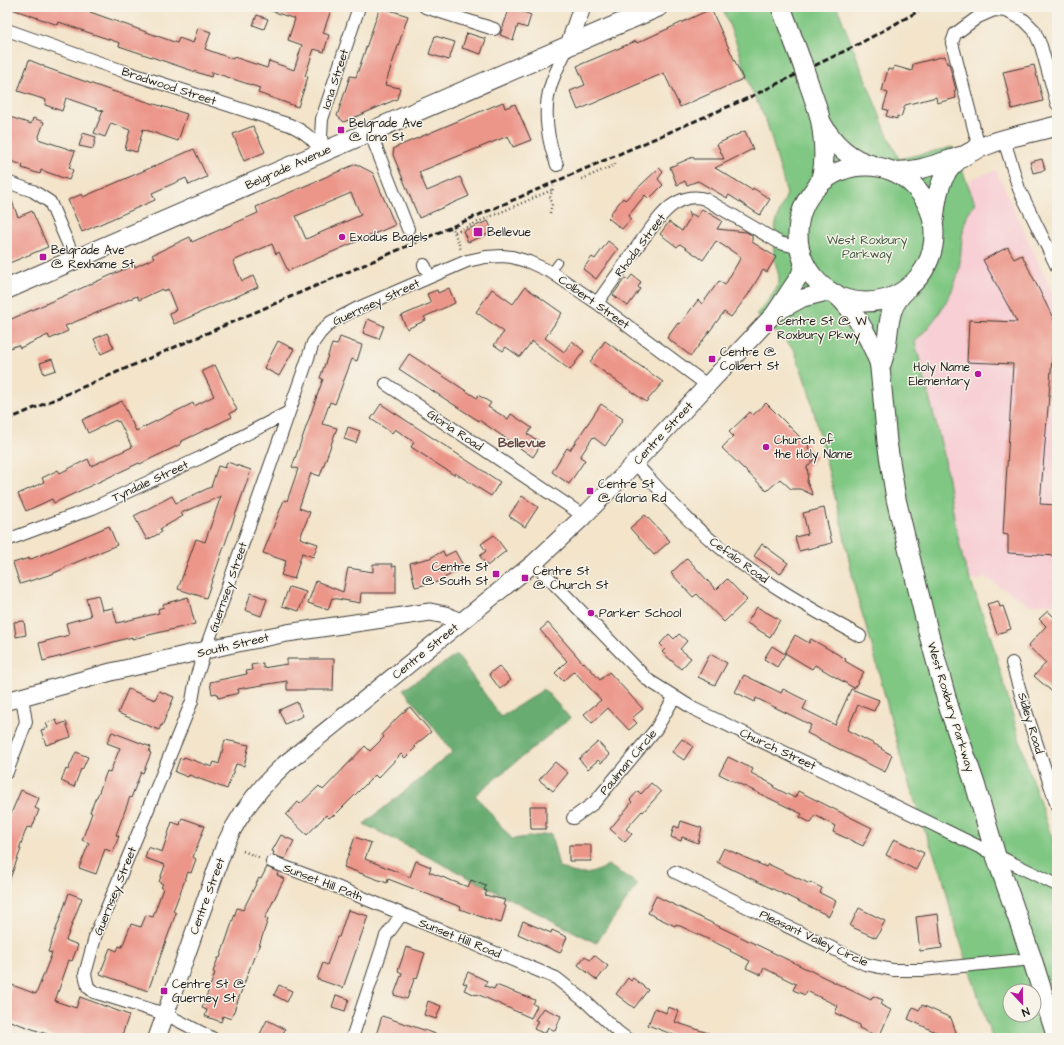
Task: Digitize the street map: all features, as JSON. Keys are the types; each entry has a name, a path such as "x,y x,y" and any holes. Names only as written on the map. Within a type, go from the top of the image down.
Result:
{"main road":[{"path":"569,45 582,7"},
{"name":"Belgrade Avenue","path":"7,289 658,7"},
{"path":"781,7 802,63 821,122 824,170 821,179 807,200 800,216 798,232 801,253 808,269 816,280 833,293 850,300 870,302 890,297 908,288 923,272 932,253 935,232 934,221 936,202 942,182 949,168 972,152"},
{"path":"821,122 833,140 846,152 861,162 893,171 909,172 919,170 1004,140 1057,126"},
{"path":"816,187 838,172 855,166 873,166"},
{"path":"893,171 909,180 922,194 934,221"},
{"name":"Centre Street","path":"157,1038 228,838 252,798 263,785 286,764 534,563 584,516 774,314 800,275 803,264 801,253"},
{"name":"West Roxbury Parkway","path":"880,368 886,348 891,311 897,300 908,288"},
{"name":"Centre Street","path":"774,314 803,298 833,293"},
{"name":"West Roxbury Parkway","path":"833,293 845,304 860,323 873,349 880,368 887,442 899,514 937,667 996,856 1032,959 1057,1038"},
{"name":"South Street","path":"14,699 111,672 287,633 430,612 445,615 460,622"}],"street":[{"name":"Iona Street","path":"323,152 321,136 322,119 359,7"},
{"path":"425,7 494,29"},
{"path":"972,152 952,42 955,34 978,17 994,10 1006,11 1024,20 1030,26 1042,46 1057,104"},
{"name":"Bradwood Street","path":"7,30 123,71 290,125 303,131 323,152"},
{"path":"557,165 549,134 547,117 548,100 554,77 569,45"},
{"path":"370,132 406,225"},
{"path":"1004,140 1019,188 1057,267"},
{"path":"7,182 34,191 50,202 75,260"},
{"name":"Rhoda Street","path":"597,303 623,266 664,213 679,201 689,198 698,197 705,199 801,253"},
{"name":"Colbert Street","path":"465,258 494,256 512,257 555,267 597,303 708,385"},
{"name":"Guernsey Street","path":"212,1038 165,1014 94,992 88,987 86,974 96,934 192,701 196,678 205,651 313,343 331,322 465,258"},
{"name":"Gloria Road","path":"386,384 584,516"},
{"name":"Tyndale Street","path":"7,540 93,508 202,457 289,412"},
{"name":"Cefalo Road","path":"635,463 683,515 742,565 805,606 860,636"},
{"name":"Church Street","path":"534,563 648,680 674,698 1057,886"},
{"name":"Sidley Road","path":"1012,663 1057,806"},
{"name":"Paulman Circle","path":"573,818 594,803 656,729 674,698"},
{"path":"7,772 26,722 14,699"},
{"name":"Sunset Hill Path","path":"272,862 402,914"},
{"name":"Pleasant Valley Circle","path":"675,872 865,964 893,970 922,970 1032,959"},
{"path":"352,1038 386,936 402,914"},
{"name":"Sunset Hill Road","path":"402,914 556,978 585,1001 626,1038"}],"path":[{"path":"582,179 615,165 614,164"},
{"path":"550,212 552,204 550,196 554,186"},
{"path":"465,258 454,230 552,190"},
{"name":"Sunset Hill Path","path":"243,851 272,862"}],"shaded area":[{"name":"Holy Name Elementary","path":"996,170 1057,303 1057,603 1030,605 986,578 935,588 909,318 958,196 973,178"}],"green space":[{"name":"West Roxbury Parkway","path":"722,7 837,7 887,134 899,159 953,147 975,203 965,222 959,270 953,289 939,313 915,342 944,455 955,523 963,560 991,638 1025,759 1057,853 1057,1038 992,1038 952,916 942,874 925,832 903,766 871,642 856,594 842,526 809,392 794,349 756,315 778,286 779,277 775,261 774,234 777,219 787,194 767,123 750,87 738,47"},
{"path":"457,655 501,717 544,689 570,718 475,795 512,839 551,834 559,867 584,874 595,872 608,865 638,884 596,943 364,824 453,752 403,689"}],"building":[{"path":"13,7 92,7 90,12 177,43 179,38 193,43 198,28 211,32 205,49 233,59 234,57 267,68 269,61 294,70 302,45 288,40 295,19 266,9 266,7 332,7 323,33 329,35 324,52 314,49 305,76 308,77 298,107 258,93 260,88 212,72 211,77 119,46 120,43 59,22 58,25 12,9"},
{"path":"380,7 408,16 385,85 400,88 397,99 344,122 337,116 350,76 356,77"},
{"path":"510,7 531,15 527,28 518,25 513,40 500,35"},
{"path":"711,9 743,79 680,107 664,73 578,110 570,91 585,85 577,66 636,41 637,43"},
{"path":"257,15 268,19 264,29 253,25"},
{"path":"467,33 486,39 481,54 462,48"},
{"path":"435,36 455,42 449,60 429,54"},
{"path":"945,56 947,64 949,63 956,90 954,91 956,98 937,103 936,97 905,105 901,117 897,116 897,119 886,116 888,110 883,109 888,93 882,91 888,69 893,70 894,66 912,71 913,64"},
{"path":"29,60 44,67 112,91 187,114 178,141 143,129 137,152 125,149 130,130 111,123 105,137 94,133 103,111 66,98 62,111 45,105 46,100 18,91"},
{"path":"1034,65 1043,101 1012,109 1003,72"},
{"path":"503,102 505,108 515,104 531,140 513,147 508,136 419,172 427,191 460,177 469,196 419,218 393,155 394,148"},
{"path":"7,116 31,124 33,118 44,122 38,139 75,151 69,168 73,170 69,180 41,170 40,174 22,168 23,165 7,160"},
{"path":"253,126 265,152 244,161 233,134"},
{"path":"745,131 753,149 715,168 752,190 753,188 770,199 760,215 729,195 727,198 698,181 687,185 685,181 677,185 670,167 693,157 694,159 724,159 717,144"},
{"path":"83,133 96,137 93,149 79,146"},
{"path":"194,149 207,177 189,185 186,178 152,193 155,200 82,232 68,200 82,194 83,197"},
{"path":"1042,159 1045,170 1033,173 1030,162"},
{"path":"356,164 373,173 395,225 288,271 279,252 276,254 272,244 233,261 242,281 253,276 258,287 174,324 169,313 176,310 168,289 163,291 162,289 139,300 137,296 65,326 68,331 50,339 48,335 20,348 18,345 7,349 7,321 134,265 135,267 154,258 152,255 190,237 192,242 258,213 256,207","holes":["351,193 361,215 306,239 296,216"]},
{"path":"659,168 663,172 658,179 663,185 649,199 645,195 628,216 631,219 622,229 608,218 623,198 625,200"},
{"path":"7,191 18,217 32,211 48,247 7,264"},
{"path":"702,209 722,221 717,229 746,232 752,235 752,242 776,257 767,272 763,270 748,295 731,317 724,312 691,356 667,338 678,323 680,324 698,300 702,304 719,281 725,285 741,257 716,241 703,260 680,244 677,247 660,234 669,222 682,231 690,218 688,212 697,217"},
{"path":"488,221 493,232 468,242 463,231"},
{"path":"608,241 618,249 596,279 583,269 592,257 595,259"},
{"path":"1008,247 1014,259 1022,255 1055,322 1040,504 1057,505 1057,556 1008,553 1008,535 1003,534 1013,364 967,362 969,320 1017,322 983,260"},
{"path":"632,275 641,282 638,287 640,289 628,306 613,295 625,278 628,280"},
{"path":"525,287 562,313 545,338 564,352 572,341 584,351 570,370 532,341 520,357 506,347 503,351 494,345 504,332 476,312 492,289 513,304"},
{"path":"449,288 455,303 424,317 426,320 407,329 401,316 431,303 427,294 437,290 438,293"},
{"path":"368,319 384,326 379,339 363,333"},
{"path":"107,333 114,348 101,354 94,339"},
{"path":"340,337 362,345 357,361 352,359 335,404 330,402 322,424 337,428 320,476 311,473 299,508 310,512 300,538 318,544 313,557 302,553 294,579 281,575 286,561 263,553 284,500 287,501 298,469 292,467 323,379 320,378 332,344 337,345"},
{"path":"278,341 294,349 279,376 264,368"},
{"path":"605,341 663,382 646,402 590,362"},
{"path":"409,354 477,398 478,395 491,403 488,407 508,419 511,414 532,428 527,434 542,443 533,457 479,420 399,369"},
{"path":"52,359 56,370 44,374 40,363"},
{"path":"215,365 237,410 230,413 232,417 180,442 181,444 140,464 139,463 54,503 52,499 26,511 18,494 44,482 42,478 58,470 60,473 88,459 91,466 132,447 119,421 117,422 116,420 88,433 82,420 122,401 136,431 193,403 194,406 214,396 202,371"},
{"name":"Church of the Holy Name","path":"766,403 817,456 807,467 807,482 813,495 800,489 791,489 780,479 767,491 722,448 733,436 729,432 750,412 753,415"},
{"path":"381,404 500,482 491,496 455,473 454,475 411,447 414,442 395,429 392,433 371,419"},
{"path":"601,404 623,419 605,446 593,437 580,457 585,460 569,484 552,472 567,448 570,450"},
{"path":"348,427 360,431 356,443 344,439"},
{"path":"227,462 251,470 206,598 178,589 196,539 205,542 221,496 181,513 183,516 160,529 162,532 147,540 134,516 172,496 176,503 211,487 218,466 225,468"},
{"path":"522,496 538,507 525,527 509,516"},
{"path":"824,508 832,543 799,551 795,537 808,534 803,513"},
{"path":"645,515 670,541 654,555 630,528"},
{"path":"109,526 117,545 52,574 20,584 13,563 29,558 29,560"},
{"path":"494,535 506,551 487,566 480,556 486,551 481,544"},
{"path":"762,544 788,563 780,574 754,556"},
{"path":"443,551 445,556 455,551 464,567 437,582 415,587 410,563 430,558"},
{"path":"687,558 716,590 727,579 747,600 724,622 697,594 693,597 671,573"},
{"path":"373,564 392,564 392,567 396,566 396,593 361,593 360,603 332,598 328,610 308,603 316,581 343,592 348,568 373,572"},
{"path":"289,587 306,592 299,611 282,606"},
{"path":"251,593 267,599 261,616 245,610"},
{"path":"98,595 102,610 113,608 117,623 159,613 158,609 164,607 163,604 188,597 195,624 132,639 132,637 43,661 39,643 69,635 66,623 91,616 86,598"},
{"path":"998,601 1000,607 1003,606 1011,629 997,634 987,604"},
{"path":"757,607 780,620 770,637 747,623"},
{"path":"1048,611 1054,617 1057,614 1057,696 1034,676 1046,663 1028,646 1046,626 1039,619"},
{"path":"24,621 26,635 16,637 14,622"},
{"path":"548,623 600,680 609,672 643,709 632,718 637,723 629,730 608,708 592,723 584,714 601,700 574,671 563,681 555,673 567,661 540,630"},
{"path":"669,634 674,639 679,634 687,641 680,649 691,658 681,669 662,652 665,649 660,644"},
{"path":"795,635 809,643 811,639 846,659 845,661 864,672 854,688 815,665 812,669 785,653"},
{"path":"772,646 785,654 777,667 764,659"},
{"path":"710,654 727,663 715,685 698,677"},
{"path":"287,659 334,659 333,690 287,690 287,681 238,689 239,693 218,698 217,693 212,694 210,682 247,674 246,671 252,670 251,665 263,663 263,668 287,664"},
{"path":"499,666 511,680 500,689 489,674"},
{"path":"744,675 781,693 783,689 807,701 803,709 835,725 851,689 879,700 874,711 858,705 847,730 882,748 881,749 892,755 885,772 807,733 811,725 756,698 755,702 735,692"},
{"path":"128,689 155,700 159,691 174,697 159,730 118,713"},
{"path":"297,702 303,716 285,724 279,710"},
{"path":"410,707 431,732 414,746 416,747 405,758 401,754 378,778 375,775 334,816 333,815 329,818 326,815 307,835 286,815 298,802 300,804 319,786 323,790 365,746 370,751 384,737 382,734"},
{"path":"56,720 58,725 66,722 71,737 46,745 41,730 48,728 46,723"},
{"path":"112,732 151,747 149,752 151,753 143,773 141,772 131,798 130,797 116,835 119,836 113,852 105,849 96,874 79,868 89,843 82,840 96,797 107,771 110,772 120,748 107,743"},
{"path":"682,739 693,746 684,760 672,752"},
{"path":"225,740 249,745 244,766 236,764 227,789 189,775 188,777 175,772 180,758 183,759 184,757 212,767 214,762 219,764"},
{"path":"598,742 610,755 601,763 598,760 588,769 579,759"},
{"path":"76,752 88,757 82,770 81,769 74,787 61,781"},
{"path":"728,757 753,769 751,773 774,785 773,787 795,798 798,791 872,828 863,846 833,832 835,826 815,815 811,823 800,817 802,814 719,774"},
{"path":"555,762 568,773 553,791 539,780"},
{"path":"651,783 661,792 626,829 632,834 625,842 610,829 632,802 630,800 638,791 641,794"},
{"path":"21,790 39,798 35,808 39,810 32,828 27,827 19,849 21,849 7,884 7,823"},
{"path":"530,806 546,806 546,829 531,829"},
{"path":"182,818 205,826 193,857 196,859 191,873 188,872 173,911 176,913 148,991 100,974 110,948 117,951 119,946 122,947 131,924 141,927 146,915 153,917 163,888 161,887 163,884 159,882 165,865 145,858 148,847 162,852 172,822 180,825"},
{"path":"681,821 702,828 698,843 682,837 681,841 671,837 674,826 679,828"},
{"path":"281,835 294,841 285,859 273,855 274,852 272,851"},
{"path":"355,837 371,843 365,859 410,877 416,861 431,867 429,872 468,887 471,880 486,886 484,890 487,891 485,895 505,900 503,905 506,906 501,923 460,909 461,907 388,879 387,883 344,867"},
{"path":"894,839 924,853 916,870 886,855"},
{"path":"569,845 591,845 591,861 569,861"},
{"path":"724,848 766,867 768,864 810,884 810,882 822,888 820,893 836,901 829,916 717,862"},
{"path":"267,867 278,872 277,875 284,879 265,918 268,919 260,943 231,1019 223,1016 221,1022 205,1016 207,1010 202,1008 215,973 213,972 218,958 220,958 237,908 243,910 259,878 261,879"},
{"path":"69,893 82,898 66,940 78,945 72,961 69,960 55,1001 76,1008 80,997 129,1015 121,1038 58,1038 7,1020 7,999 12,985 36,994 52,953 48,952"},
{"path":"656,896 871,1000 873,996 883,1000 881,1005 891,1010 879,1037 859,1028 860,1025 835,1013 838,1006 807,991 805,995 793,990 796,984 764,968 761,975 746,968 750,961 730,951 731,950 676,924 675,926 648,913"},
{"path":"859,908 885,921 876,938 850,926"},
{"path":"348,910 368,916 343,988 317,979 323,963 327,965 337,937 339,937"},
{"path":"938,914 942,948 920,951 916,917"},
{"path":"523,921 551,933 552,930 567,937 560,953 518,934"},
{"path":"406,947 425,953 417,978 415,977 407,999 394,995 402,973 398,971"},
{"path":"594,955 608,966 597,980 578,965 585,956 590,960"},
{"path":"468,972 487,981 485,986 494,989 496,985 535,1000 533,1004 537,1006 531,1018 477,994 476,995 464,990 467,984 463,983"},
{"path":"628,978 631,981 633,978 648,990 634,1008 616,994"},
{"path":"279,985 292,991 287,1002 274,995"},
{"path":"336,995 349,999 345,1011 332,1007"},
{"path":"428,1001 441,1006 436,1019 424,1015"},
{"path":"922,1005 951,1018 958,1038 944,1038 942,1035 908,1019 913,1007 919,1010"},
{"path":"668,1007 679,1011 675,1022 717,1036 717,1038 682,1038 648,1025 655,1008 666,1013"},
{"path":"543,1008 561,1016 555,1031 548,1027 545,1034 534,1029 538,1021 535,1020"},
{"path":"382,1016 442,1036 442,1038 386,1038 376,1035"},
{"path":"267,1020 285,1029 281,1038 258,1038"}],"railway":[{"path":"7,420 748,98 857,45 926,7"}],"place":[{"name":"Belgrade Ave @ Iona St","path":"341,130"},
{"name":"Bellevue","path":"478,232"},
{"name":"Exodus Bagels","path":"342,237"},
{"name":"Belgrade Ave @ Rexhame St","path":"43,257"},
{"name":"Centre St @ W Roxbury Pkwy","path":"769,328"},
{"name":"Centre @ Colbert St","path":"712,359"},
{"name":"Holy Name Elementary","path":"978,374"},
{"name":"Church of the Holy Name","path":"766,447"},
{"name":"Centre St @ Gloria Rd","path":"590,491"},
{"name":"Centre St @ South St","path":"496,574"},
{"name":"Centre St @ Church St","path":"525,578"},
{"name":"Parker School","path":"591,613"},
{"name":"Centre St @ Guerney St","path":"164,991"}],"district":[{"name":"Bellevue","path":"522,442"}]}
